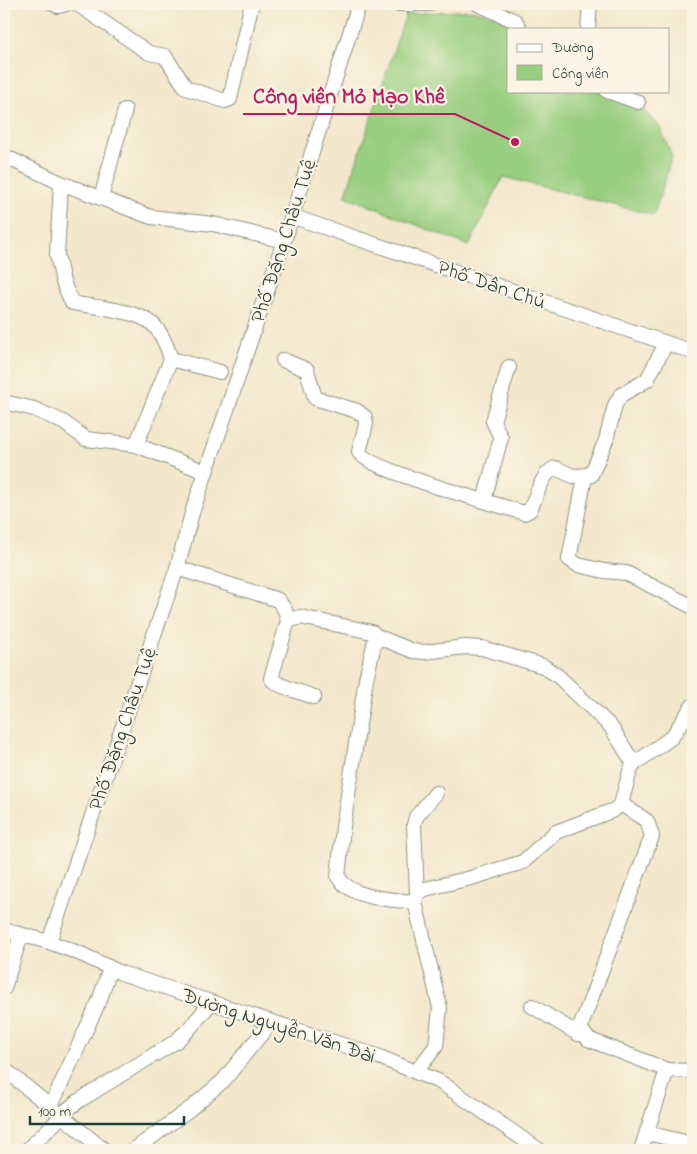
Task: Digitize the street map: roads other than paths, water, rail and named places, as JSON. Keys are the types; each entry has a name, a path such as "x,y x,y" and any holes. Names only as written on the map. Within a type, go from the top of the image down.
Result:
{"street":[{"path":"54,4 58,6 66,4"},
{"path":"78,4 150,53 165,56 186,88 225,100 230,99 251,7"},
{"name":"Phố Đặng Châu Tuệ","path":"49,942 177,568 192,514 284,241 359,4"},
{"path":"403,4 430,4"},
{"path":"478,4 515,22 519,28"},
{"path":"588,28 590,4"},
{"path":"610,92 638,102"},
{"path":"101,198 125,110"},
{"path":"4,156 61,183 151,217 221,225 284,241"},
{"path":"61,183 57,255 67,296 72,303 130,315 149,321 158,330 171,359 136,445"},
{"name":"Phố Dân Chủ","path":"291,216 693,352"},
{"path":"282,360 307,370 315,398 357,411 365,416 366,424 360,452 367,461 427,483 524,513 530,510 550,470 555,468 573,476 585,477 591,475 598,461 615,404 620,395 647,380 666,343"},
{"path":"171,359 220,372"},
{"path":"484,500 501,438 493,421 509,367"},
{"path":"4,402 34,409 63,422 86,439 136,445 206,474"},
{"path":"585,477 569,559 578,565 604,571 626,572 693,607"},
{"path":"177,568 278,600 285,610 288,621 270,678 275,684 294,688 314,697"},
{"path":"288,621 300,617 372,632 376,636 413,651 424,652 465,647 482,648 543,666 558,676 611,727 634,764"},
{"path":"376,636 366,679 343,828 338,877 344,886 356,892 416,898"},
{"path":"416,898 425,889 471,878 523,862 556,832 614,810 622,804 630,771 634,764 672,737 693,705"},
{"path":"416,1072 436,1046 440,1008 416,898 414,825 416,817 436,793"},
{"path":"582,1034 580,1028 652,836 652,831 647,821 622,804"},
{"name":"Đường Nguyễn Văn Đài","path":"4,930 49,942 110,968 211,1003 377,1056 416,1072 440,1082 538,1150"},
{"path":"4,988 21,935"},
{"path":"27,1150 58,1112 110,968"},
{"path":"58,1112 175,1042 211,1003"},
{"path":"532,1006 588,1039 667,1070 693,1071"},
{"path":"134,1150 191,1108 222,1081 271,1022"},
{"path":"4,1069 104,1150"},
{"path":"641,1150 667,1070"},
{"path":"647,1133 693,1144"}],"place":[{"name":"Công viên Mỏ Mạo Khê","path":"515,142"}]}
